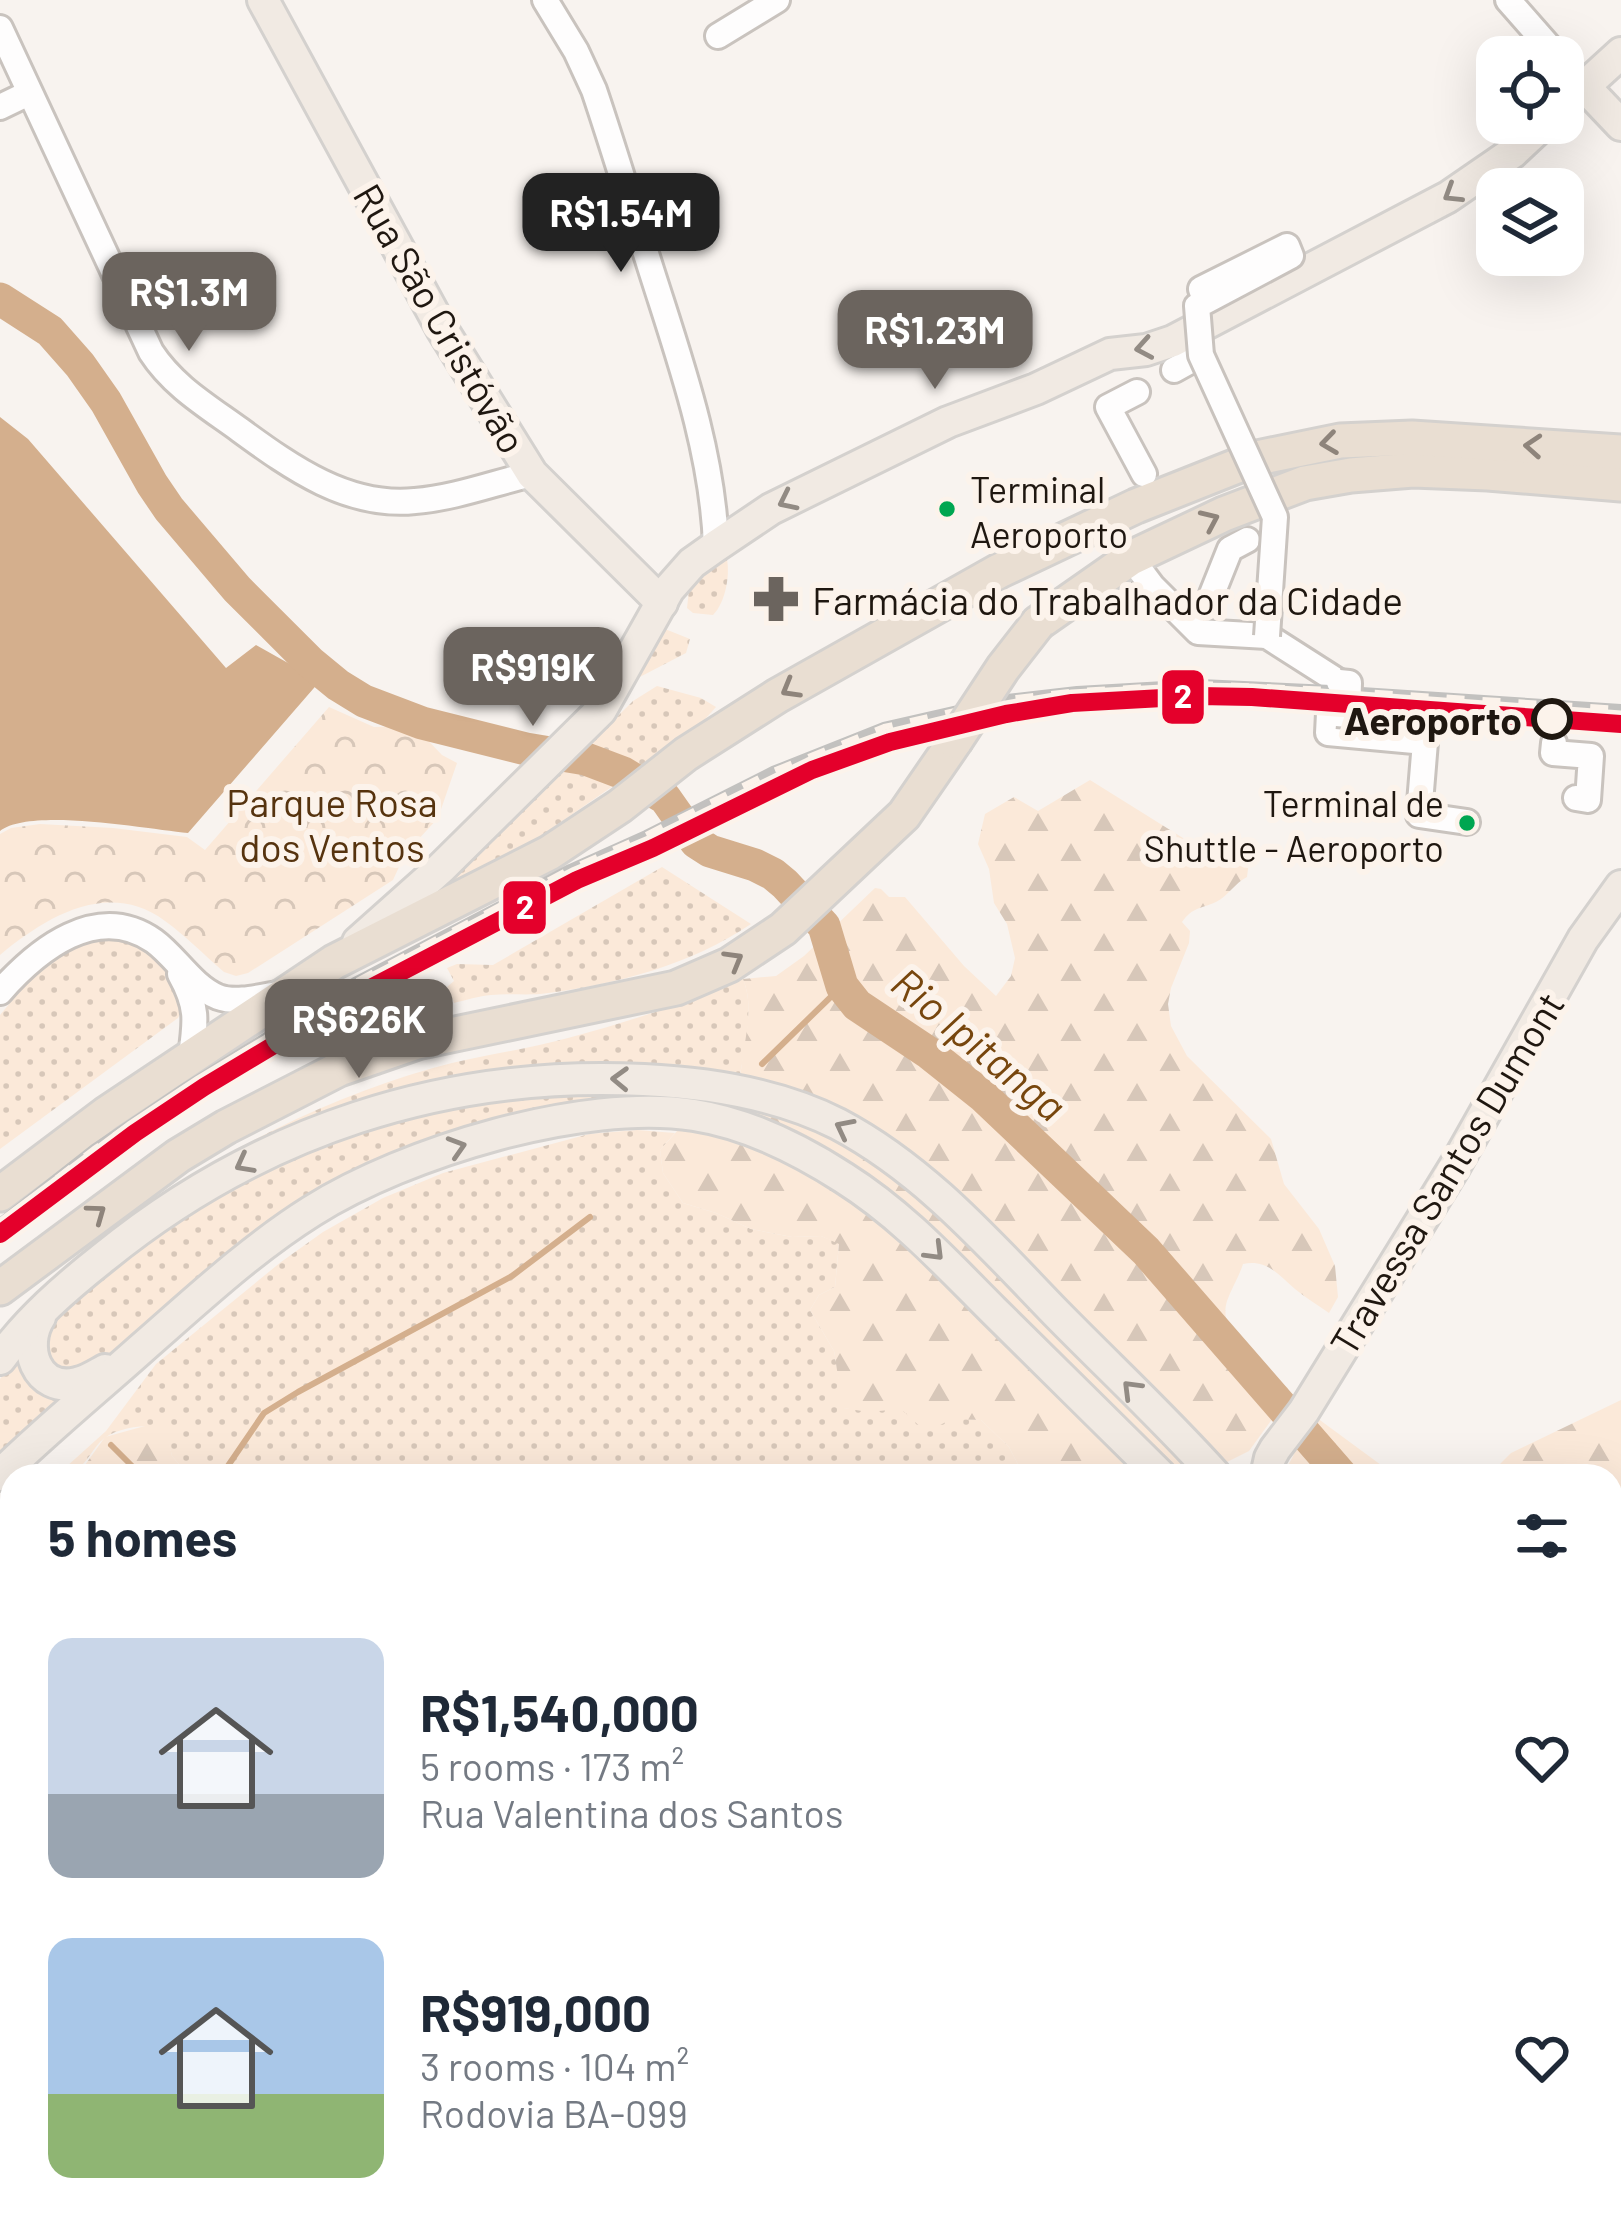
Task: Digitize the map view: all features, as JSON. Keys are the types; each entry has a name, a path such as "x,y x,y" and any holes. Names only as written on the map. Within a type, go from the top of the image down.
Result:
{"highway":[{"path":"0,1194 106,1114 334,962 549,853 686,754 777,696 1000,571 1136,506 1257,458 1305,446 1378,438 1621,452"},
{"path":"2,1287 178,1156 339,1070 417,1042 676,988 729,965 783,929 904,815 1038,623 1131,558 1170,537 1282,490 1351,475 1448,471 1621,484"}],"main road":[{"name":"Rua São Cristóvão","path":"262,0 442,329 532,474 662,603"},
{"path":"1584,70 1621,52"},
{"path":"1584,93 1621,125"},
{"path":"334,962 441,868 601,710 669,589 692,563 771,508 948,422 1036,389 1110,354 1174,341 1282,269 1448,197 1522,144"},
{"name":"Travessa Santos Dumont","path":"1270,1461 1455,1166 1583,939 1621,886"},
{"path":"0,1359 51,1302 132,1234 268,1151 356,1117 463,1090 561,1078 699,1084 757,1096 831,1121 932,1187 1205,1464"},
{"path":"12,1464 269,1240 348,1190 456,1147 579,1116 621,1111 694,1115 750,1130 842,1177 898,1216 1149,1464"},
{"path":"51,1302 32,1330 30,1348 36,1368 52,1381 84,1381 137,1353"}],"street":[{"path":"545,0 594,90 678,356 705,458 715,508 716,546"},
{"path":"718,36 777,0"},
{"path":"1508,0 1535,36"},
{"path":"0,28 151,352 176,383 289,466 344,493 390,502 418,501 532,474"},
{"path":"0,107 28,93"},
{"path":"1267,636 1274,517 1201,355 1197,306 1291,256 1286,246 1201,289 1204,297 1282,269"},
{"path":"1174,370 1201,355"},
{"path":"1137,392 1108,407 1144,474"},
{"path":"1209,603 1230,549 1247,540"},
{"path":"1131,558 1152,586 1209,603 1339,682 1349,682 1348,715 1329,713 1328,733 1425,742 1419,815 1467,822"},
{"path":"1554,743 1553,752 1592,756 1588,800 1576,798"},
{"path":"0,992 41,952 64,937 95,927 133,931 154,942 207,991 221,998 291,992"},
{"path":"170,956 194,1002 191,1056"}],"green space":[{"path":"726,555 721,603 713,615 693,613 687,608 689,590"},
{"path":"660,627 690,639 686,653 634,680"},
{"path":"657,686 716,707 698,727 538,838 439,894 633,701"},
{"name":"Parque Rosa dos Ventos","path":"329,707 374,727 414,726 442,755 457,763 438,818 405,854 393,880 248,973 236,976 224,972 165,921 122,903 100,903 57,916 0,955 0,834 40,824 113,828 187,837 205,850"},
{"path":"1090,780 1215,858 1249,861 1247,877 1182,922 1190,931 1189,943 1171,988 1171,1026 1187,1056 1271,1139 1284,1184 1319,1229 1335,1266 1338,1297 1329,1313 1272,1269 1243,1264 1227,1301 1229,1327 1244,1351 1288,1388 1288,1397 1249,1451 1223,1464 1018,1464 1009,1447 981,1420 952,1419 926,1432 901,1409 843,1408 834,1351 810,1310 819,1295 835,1287 839,1244 821,1236 792,1237 751,1229 683,1203 663,1173 660,1150 678,1130 697,1130 740,1111 748,1013 743,979 776,976 804,956 875,888 889,897 905,897 996,996 1011,976 1015,958 978,844 985,814 1014,797 1038,811"},
{"path":"662,867 751,924 679,961 627,978 454,1003 447,987 454,981 447,968 493,965"},
{"path":"104,937 131,941 151,954 171,980 183,1009 178,1018 0,1149 0,1015 59,957"},
{"path":"743,979 749,1014 740,1075 700,1069 564,1067 191,1182 189,1177 277,1128 369,1089 433,1068 613,1025"},
{"path":"633,1089 742,1104 740,1111 659,1098 589,1101 437,1138 327,1184 283,1211 101,1362 63,1372 43,1357 46,1327 55,1314 128,1250 295,1151 464,1100"},
{"path":"675,1133 660,1150 663,1173 683,1203 751,1229 792,1237 821,1236 839,1243 835,1287 819,1295 810,1310 834,1351 844,1408 903,1409 981,1420 1009,1447 1018,1464 179,1464 165,1429 149,1426 114,1433 83,1464 69,1464 106,1431 156,1364 323,1232 383,1198 443,1173 589,1134"},
{"path":"16,1359 22,1368 67,1396 0,1458 0,1379"},
{"path":"1621,1400 1621,1464 1500,1464 1511,1453"},
{"path":"1313,1415 1380,1464 1289,1464 1297,1433"},
{"path":"160,1426 166,1429 172,1456 179,1464 86,1464 105,1437"}],"shaded area":[{"path":"0,417 28,439 226,668 256,645 320,681 188,833 62,820 15,824 0,831"}],"waterway":[{"name":"Rio Ipitanga","path":"0,299 50,331 80,365 169,509 237,589 338,685 364,701 422,723 586,759 623,773 665,798 696,842 755,865 785,884 824,926 842,986 857,1005 983,1096 1146,1251 1332,1464"},
{"path":"762,1064 842,986"},
{"path":"229,1464 264,1413 512,1276 590,1217"},
{"path":"111,1445 130,1464"}],"railway":[{"path":"0,1223 94,1149 355,982 570,869 773,771 884,727 1007,699 1200,684 1621,709"}],"transit line":[{"name":"2","path":"0,1234 135,1133 359,994 577,880 812,770 890,742 1072,703 1199,696 1621,724"}],"place":[{"name":"Terminal Aeroporto","path":"947,509"},
{"name":"Farmácia do Trabalhador da Cidade","path":"776,599"},
{"name":"Aeroporto","path":"1552,719"},
{"name":"Terminal de Shuttle - Aeroporto","path":"1467,823"}]}
